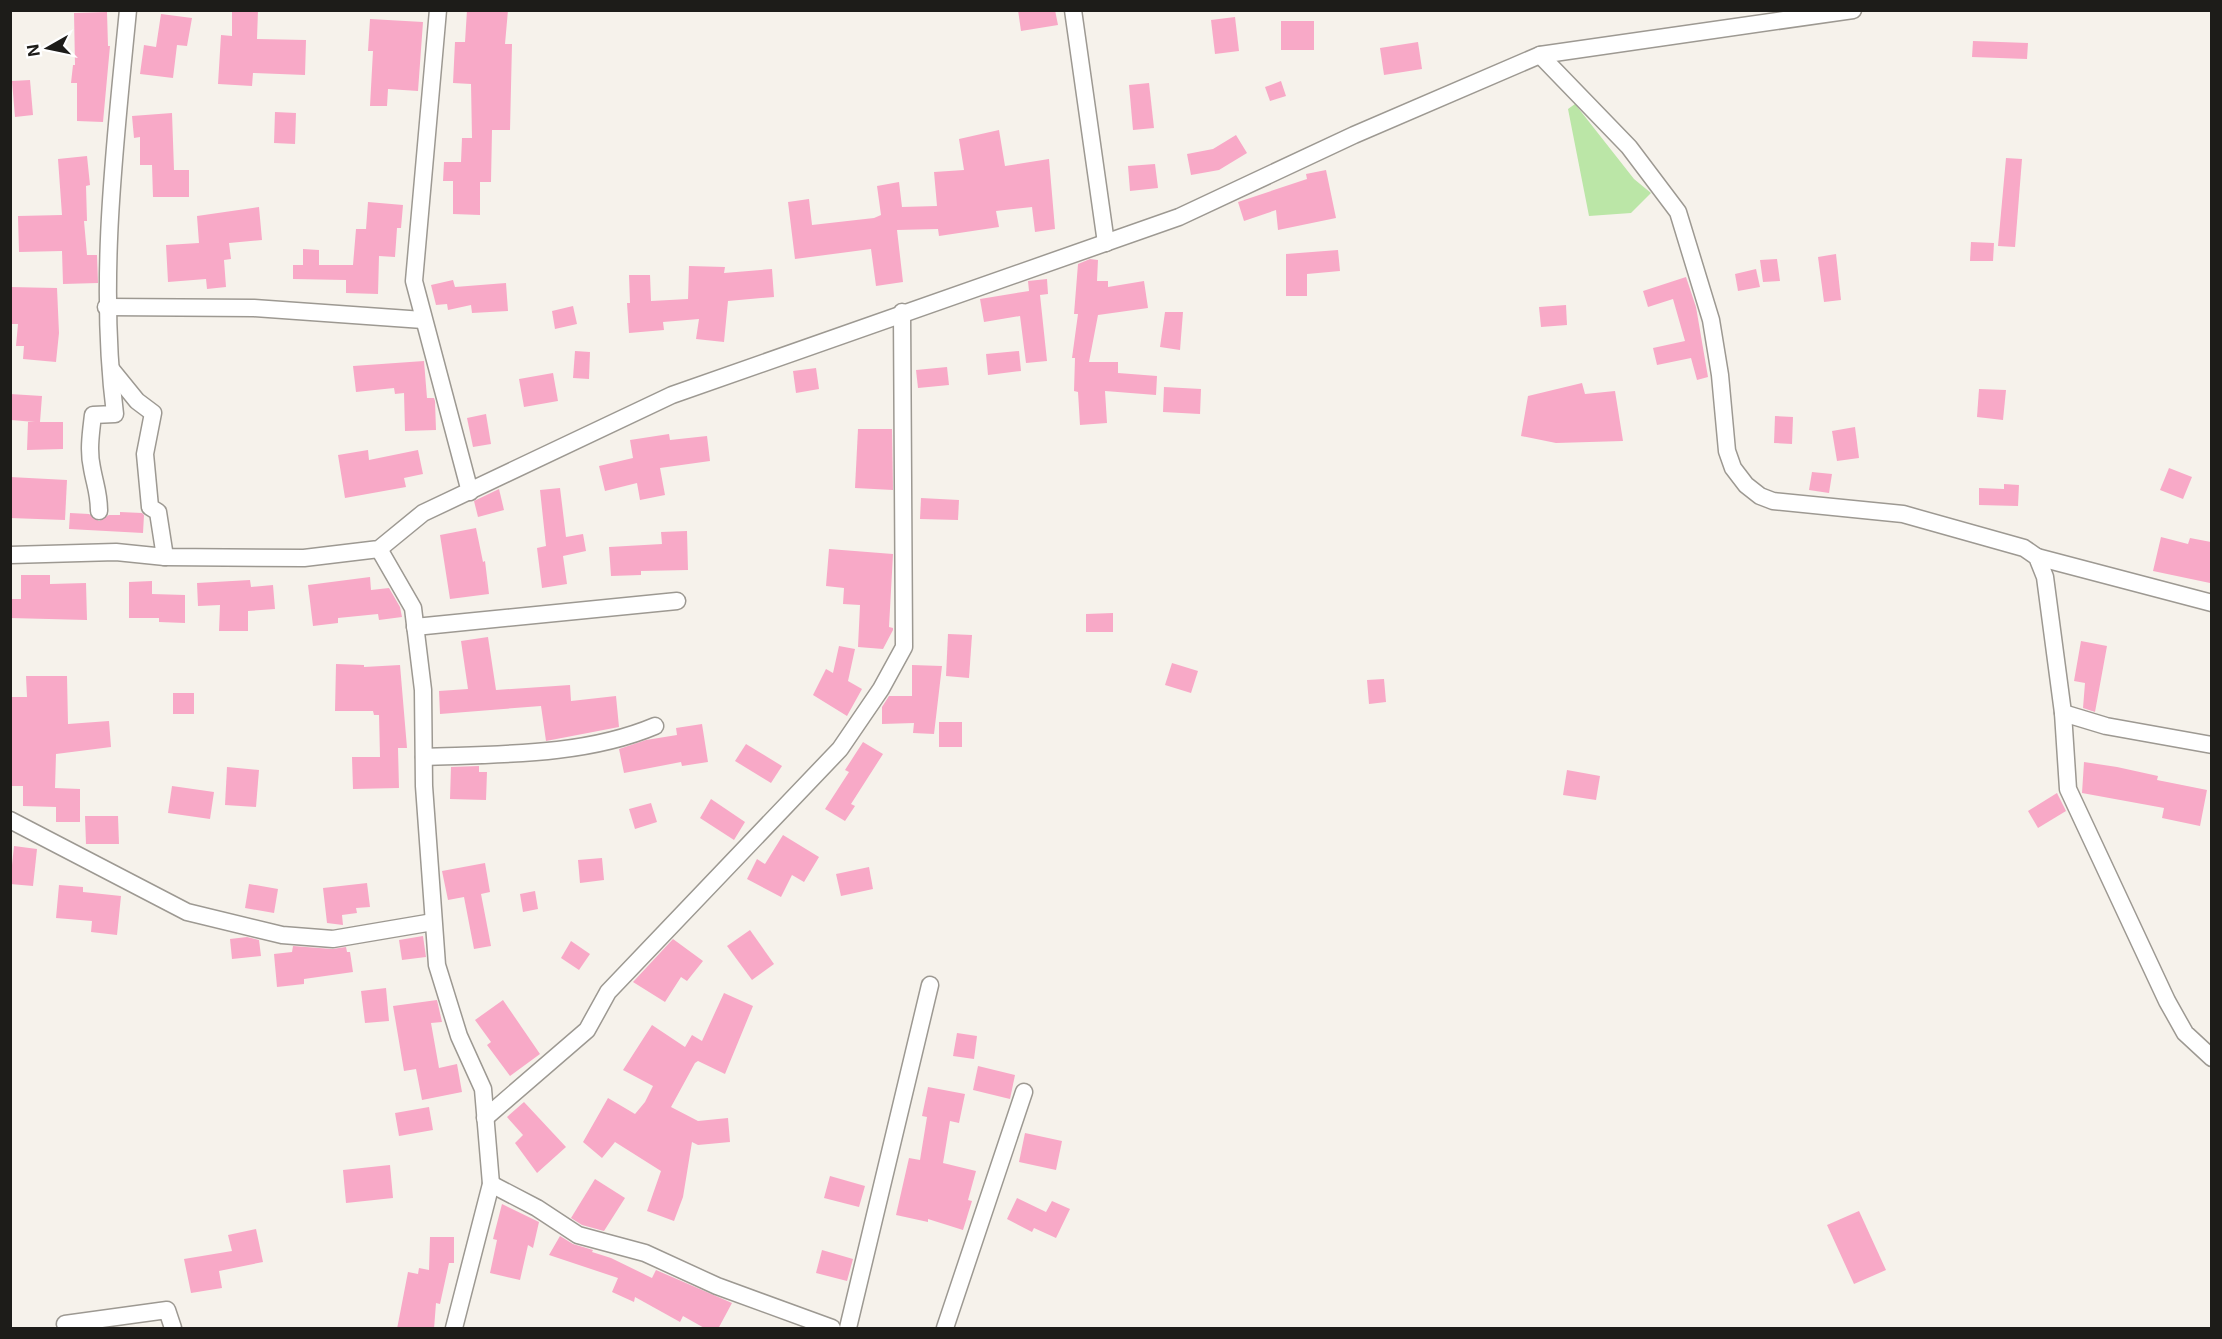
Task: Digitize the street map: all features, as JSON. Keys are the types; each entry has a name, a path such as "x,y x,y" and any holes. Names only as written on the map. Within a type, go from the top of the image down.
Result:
{"street":[{"path":"99,511 99,490 92,468 90,438 93,415 115,414 106,307 110,280 112,168 128,10"},
{"path":"438,10 414,281 470,492"},
{"path":"1073,10 1106,243"},
{"path":"10,555 116,552 165,557 304,558 380,549 423,513 672,395 902,312 1179,217 1354,135 1540,55 1853,10"},
{"path":"1540,55 1629,147 1678,212 1711,320 1727,451 1732,468 1760,496 1773,501 1903,514 2024,548 2037,557 2131,579 2211,603"},
{"path":"106,307 244,307 423,320"},
{"path":"485,1118 587,1030 608,992 840,749 881,689 904,647 902,312"},
{"path":"111,369 137,401 153,413 146,454 149,496 150,507 158,512 165,557"},
{"path":"380,549 412,608 415,627 423,690 424,757 436,965 459,1036 483,1089 491,1184 454,1329"},
{"path":"2037,557 2046,576 2063,713 2063,756 2068,789 2073,804 2141,943 2167,1002 2185,1033 2211,1058"},
{"path":"415,627 677,601"},
{"path":"2063,713 2106,726 2211,745"},
{"path":"424,757 536,753 633,735 655,726"},
{"path":"10,820 187,912 272,933 333,939 434,922"},
{"path":"848,1329 930,985"},
{"path":"945,1329 1024,1092"},
{"path":"491,1184 537,1208 578,1236 645,1253 717,1286 832,1329"},
{"path":"65,1324 167,1310 173,1329"}],"green space":[{"path":"1575,104 1634,179 1651,193 1631,213 1589,216 1568,109"}],"building":[{"path":"232,10 258,10 257,39 306,40 305,75 253,73 252,86 218,84 221,35 232,36"},
{"path":"467,10 508,10 505,44 512,44 510,130 492,130 491,182 480,182 480,215 453,214 453,181 443,181 444,162 461,162 462,138 472,138 471,84 453,83 455,42 465,42"},
{"path":"1018,10 1055,10 1058,25 1021,31"},
{"path":"107,12 108,46 110,46 103,122 77,121 77,83 71,83 73,65 75,65 74,13"},
{"path":"161,14 192,18 187,46 177,45 173,78 140,74 144,45 156,47"},
{"path":"1235,17 1239,51 1215,54 1211,20"},
{"path":"370,19 423,22 418,91 388,89 387,106 370,106 373,51 368,51"},
{"path":"1281,21 1314,21 1314,50 1281,50"},
{"path":"1973,41 2028,43 2027,59 1972,57"},
{"path":"1418,42 1422,69 1384,75 1380,48"},
{"path":"30,80 33,115 15,117 12,81"},
{"path":"1281,81 1286,96 1270,101 1265,87"},
{"path":"1149,83 1154,128 1133,130 1129,85"},
{"path":"275,112 296,113 295,144 274,143"},
{"path":"172,113 174,170 189,170 189,197 153,197 152,165 140,165 140,137 134,138 132,116"},
{"path":"999,130 1005,166 1049,159 1055,229 1035,232 1032,207 996,211 999,227 939,236 938,229 897,230 903,282 876,286 871,249 795,259 788,202 809,199 812,225 874,218 881,215 877,186 899,182 902,207 937,206 934,172 964,170 959,139"},
{"path":"1236,135 1247,153 1219,170 1191,175 1187,154 1213,149"},
{"path":"87,156 90,185 86,186 87,221 84,221 87,255 97,255 98,283 63,284 62,251 19,252 18,216 62,215 58,159"},
{"path":"2006,158 2022,159 2015,247 1998,246"},
{"path":"1155,164 1158,188 1130,191 1128,166"},
{"path":"1326,170 1336,218 1278,230 1276,210 1244,221 1238,202 1307,179 1306,174"},
{"path":"368,202 403,205 401,228 397,228 395,257 379,256 378,294 346,293 346,280 293,279 293,265 303,265 303,249 319,250 319,265 353,265 356,229 366,229"},
{"path":"259,207 262,240 229,243 231,259 224,260 226,287 207,289 206,279 168,282 166,245 199,243 197,216"},
{"path":"1971,242 1994,243 1993,261 1970,261"},
{"path":"1338,250 1340,271 1307,274 1307,296 1286,296 1286,254"},
{"path":"1836,254 1841,300 1824,302 1818,257"},
{"path":"1090,259 1098,260 1097,281 1108,281 1108,287 1144,281 1148,308 1098,315 1089,362 1118,362 1118,373 1157,376 1156,395 1105,391 1107,423 1080,425 1078,392 1074,391 1075,358 1072,358 1078,314 1074,314 1078,264"},
{"path":"1777,259 1780,281 1763,282 1760,260"},
{"path":"689,266 725,267 724,273 772,269 774,297 728,301 724,342 696,339 699,319 663,322 664,330 629,333 627,303 630,303 629,275 650,275 651,301 688,299"},
{"path":"1756,269 1760,287 1738,291 1735,274"},
{"path":"1686,277 1696,307 1708,377 1697,380 1691,358 1657,365 1653,348 1685,341 1673,299 1648,307 1643,291"},
{"path":"1047,279 1048,294 1040,295 1047,361 1026,363 1020,316 984,322 980,299 1029,291 1028,281"},
{"path":"453,280 455,287 506,283 508,311 472,313 471,305 448,310 447,304 436,305 431,285"},
{"path":"10,287 57,288 59,333 56,362 23,359 24,346 16,346 18,324 10,324"},
{"path":"1566,305 1567,325 1541,327 1539,307"},
{"path":"573,306 577,324 555,329 552,311"},
{"path":"1165,312 1183,312 1180,350 1160,347"},
{"path":"575,351 590,352 589,379 573,378"},
{"path":"1019,351 1021,371 988,375 986,354"},
{"path":"424,361 427,398 434,398 435,401 436,430 405,431 404,393 395,394 394,388 356,392 353,366"},
{"path":"947,367 949,385 918,388 916,370"},
{"path":"816,368 819,389 796,393 793,371"},
{"path":"553,373 558,401 524,407 519,379"},
{"path":"1582,383 1585,394 1615,391 1623,441 1556,443 1521,436 1528,396"},
{"path":"1164,387 1201,389 1200,414 1163,412"},
{"path":"1979,389 2006,390 2003,420 1977,417"},
{"path":"10,394 42,396 40,422 63,422 63,449 27,450 28,422 35,422 11,420"},
{"path":"486,414 491,444 473,447 467,418"},
{"path":"1775,416 1793,417 1792,444 1774,443"},
{"path":"1855,427 1859,458 1837,461 1832,431"},
{"path":"858,429 892,429 893,490 855,488"},
{"path":"669,434 670,440 707,436 710,461 660,468 665,495 640,500 637,483 605,491 599,466 633,458 630,440"},
{"path":"368,450 369,460 418,450 423,474 404,478 406,487 345,498 338,455"},
{"path":"2169,468 2192,477 2183,499 2160,490"},
{"path":"1812,472 1832,474 1829,493 1809,490"},
{"path":"10,477 67,480 65,520 10,518"},
{"path":"2004,484 2019,485 2018,506 1979,505 1979,488 2004,489"},
{"path":"560,488 566,537 583,534 586,551 563,556 567,584 542,588 537,548 546,546 540,490"},
{"path":"499,489 504,510 478,517 474,501"},
{"path":"921,498 959,500 958,520 920,519"},
{"path":"120,512 142,513 144,515 143,533 69,529 70,513 89,514 99,521 109,515 120,515"},
{"path":"476,528 483,562 485,561 489,594 450,599 440,535"},
{"path":"687,531 688,570 641,571 641,575 611,576 609,547 662,544 661,532"},
{"path":"2161,537 2188,544 2190,538 2211,542 2210,583 2153,571"},
{"path":"829,549 893,554 889,627 893,630 883,649 858,647 860,605 843,604 844,588 826,586"},
{"path":"21,575 50,575 50,584 86,583 87,620 10,618 10,599 21,599"},
{"path":"370,577 371,590 389,588 400,607 402,617 379,620 378,614 338,618 338,623 313,626 308,585"},
{"path":"250,580 251,587 273,585 275,609 248,611 248,631 219,631 220,605 198,606 197,583"},
{"path":"152,581 152,594 185,595 185,623 159,622 159,618 129,618 129,582"},
{"path":"1113,613 1113,632 1086,632 1086,614"},
{"path":"948,634 972,635 969,678 946,676"},
{"path":"488,637 496,690 570,685 571,701 616,696 619,727 546,741 541,706 440,714 439,691 468,689 461,641"},
{"path":"2081,641 2107,646 2095,712 2083,708 2085,683 2074,681"},
{"path":"839,646 855,649 848,681 862,689 847,716 813,695 826,669 833,673"},
{"path":"1172,663 1198,671 1191,693 1165,685"},
{"path":"336,664 364,665 364,667 400,665 407,748 398,748 399,788 353,789 352,757 380,757 379,715 374,715 373,711 335,711"},
{"path":"912,665 942,666 934,734 913,733 914,723 882,724 882,707 889,696 912,696"},
{"path":"26,676 67,676 68,724 109,721 111,747 56,754 55,788 80,789 80,822 56,822 56,807 23,806 23,786 10,786 10,697 27,697"},
{"path":"1384,679 1386,702 1369,704 1367,680"},
{"path":"173,693 194,693 194,714 173,714"},
{"path":"939,722 962,722 962,747 939,747"},
{"path":"702,724 708,762 682,766 681,762 624,773 619,749 646,740 677,735 676,728"},
{"path":"863,742 883,754 851,804 855,806 845,821 825,809 849,772 845,770"},
{"path":"746,744 782,766 771,783 735,761"},
{"path":"2084,762 2158,776 2157,780 2207,790 2200,826 2162,818 2164,808 2082,793"},
{"path":"479,766 479,772 487,772 486,800 450,799 451,767"},
{"path":"227,767 259,770 256,807 225,805"},
{"path":"1567,770 1600,776 1596,800 1563,795"},
{"path":"172,786 214,792 210,819 168,813"},
{"path":"2057,793 2066,811 2038,828 2028,811"},
{"path":"711,799 745,822 734,840 700,818"},
{"path":"651,803 657,822 635,829 629,809"},
{"path":"85,816 118,816 119,844 86,844"},
{"path":"783,835 819,857 804,882 792,875 781,897 747,879 757,859 765,864"},
{"path":"14,846 37,849 33,886 10,884"},
{"path":"602,858 604,880 580,883 578,860"},
{"path":"485,863 490,892 481,894 491,946 474,949 464,897 448,900 442,871"},
{"path":"869,867 873,889 841,896 836,874"},
{"path":"367,883 370,907 356,908 357,913 342,915 343,925 327,923 323,888"},
{"path":"249,884 278,889 274,913 245,908"},
{"path":"59,885 83,887 83,892 121,896 117,935 91,932 92,921 56,918"},
{"path":"535,891 538,909 523,912 520,894"},
{"path":"750,930 774,964 752,980 727,946"},
{"path":"423,936 426,957 402,960 399,940"},
{"path":"247,937 259,940 261,956 232,959 230,939"},
{"path":"673,939 703,961 687,981 681,977 665,1002 633,982"},
{"path":"571,941 590,954 579,970 561,958"},
{"path":"293,946 332,949 346,947 347,952 350,952 353,972 304,979 304,984 277,987 274,954 292,952"},
{"path":"386,988 389,1021 365,1023 361,991"},
{"path":"724,993 753,1006 725,1074 698,1061 671,1107 698,1121 728,1118 730,1142 698,1145 692,1142 683,1197 674,1221 647,1211 661,1171 615,1142 602,1158 583,1142 608,1098 635,1114 645,1102 653,1086 623,1070 652,1025 685,1047 692,1035 702,1041"},
{"path":"437,1000 442,1022 431,1023 439,1068 457,1064 462,1092 422,1100 416,1069 404,1071 393,1006"},
{"path":"503,1000 540,1054 510,1076 487,1045 491,1042 475,1020"},
{"path":"957,1033 977,1036 974,1059 953,1056"},
{"path":"978,1066 1015,1075 1010,1099 973,1090"},
{"path":"928,1087 965,1094 959,1123 950,1121 943,1163 976,1171 968,1200 972,1201 963,1230 928,1219 928,1222 896,1215 909,1158 920,1160 927,1117 922,1116"},
{"path":"524,1102 566,1147 537,1173 515,1143 523,1135 507,1117"},
{"path":"429,1107 433,1130 399,1136 395,1113"},
{"path":"1025,1133 1062,1141 1056,1170 1019,1162"},
{"path":"390,1165 393,1198 346,1203 343,1170"},
{"path":"830,1176 865,1186 859,1207 824,1198"},
{"path":"595,1179 625,1198 604,1231 582,1225 571,1218"},
{"path":"1017,1198 1046,1212 1052,1201 1070,1209 1056,1238 1034,1228 1032,1232 1007,1219"},
{"path":"502,1204 539,1222 533,1248 528,1245 520,1280 490,1273 497,1240 493,1239"},
{"path":"1859,1211 1886,1270 1854,1284 1827,1225"},
{"path":"256,1229 263,1262 219,1271 222,1288 191,1293 184,1259 232,1251 228,1235"},
{"path":"560,1236 573,1244 593,1250 592,1252 611,1258 652,1278 656,1270 732,1303 718,1329 706,1329 683,1316 680,1322 635,1297 634,1302 612,1292 618,1278 549,1255"},
{"path":"430,1237 454,1237 454,1263 449,1263 440,1304 436,1303 434,1329 397,1329 408,1272 418,1274 419,1268 429,1270"},
{"path":"822,1250 853,1259 847,1281 816,1273"}]}
